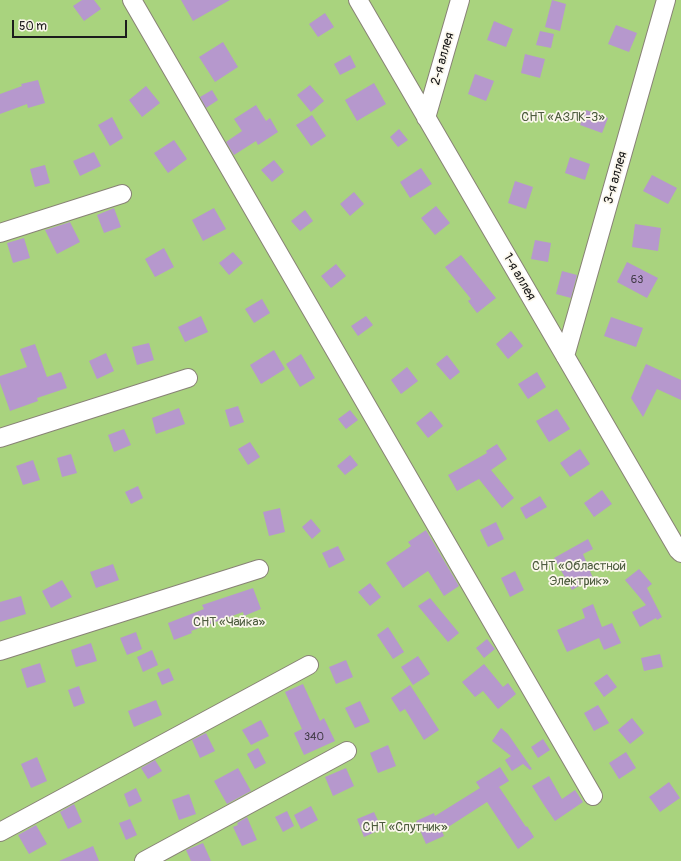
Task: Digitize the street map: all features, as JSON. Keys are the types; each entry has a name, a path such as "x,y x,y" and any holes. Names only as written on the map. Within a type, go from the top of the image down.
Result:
{"street":[{"path":"132,0 593,796"},
{"name":"1-я аллея","path":"358,0 681,553"},
{"name":"2-я аллея","path":"426,118 460,0"},
{"name":"3-я аллея","path":"565,356 666,0"},
{"path":"0,233 122,194"},
{"path":"0,438 188,378"},
{"path":"0,651 259,569"},
{"path":"0,832 308,666"},
{"path":"144,861 347,751"}],"green space":[{"path":"0,0 681,0 681,861 0,861"}],"building":[{"path":"82,0 94,0 101,9 84,21 73,6"},
{"path":"181,0 230,0 193,21"},
{"path":"552,0 566,4 560,31 545,27"},
{"path":"325,13 334,27 318,37 309,24"},
{"path":"494,21 513,29 506,47 487,40"},
{"path":"616,25 637,33 629,52 608,44"},
{"path":"540,31 554,34 551,48 536,45"},
{"path":"223,42 238,67 215,82 199,57"},
{"path":"525,54 545,59 540,78 521,73"},
{"path":"350,55 356,67 340,75 334,64"},
{"path":"475,74 494,81 486,101 468,94"},
{"path":"38,80 45,103 28,108 27,104 0,114 0,94 22,86 21,84"},
{"path":"374,83 386,104 357,121 345,100"},
{"path":"310,85 324,101 311,112 297,95"},
{"path":"146,86 160,103 142,117 129,100"},
{"path":"212,90 218,100 206,108 200,97"},
{"path":"256,105 266,121 270,118 278,132 258,145 256,141 234,155 226,142 242,131 234,119"},
{"path":"586,110 608,118 602,133 580,125"},
{"path":"312,115 326,136 311,146 296,125"},
{"path":"112,117 123,138 110,146 98,125"},
{"path":"399,129 408,140 398,147 390,137"},
{"path":"174,140 187,159 168,173 154,153"},
{"path":"94,152 101,166 80,176 73,161"},
{"path":"570,157 590,164 585,180 565,173"},
{"path":"274,160 284,172 272,182 261,170"},
{"path":"45,165 50,183 35,187 30,169"},
{"path":"421,168 432,184 410,198 400,182"},
{"path":"652,175 677,188 668,204 643,191"},
{"path":"515,181 533,187 526,209 508,203"},
{"path":"354,192 364,204 350,216 340,204"},
{"path":"436,206 450,223 435,235 421,218"},
{"path":"114,208 121,227 104,233 97,215"},
{"path":"214,208 226,229 203,241 192,220"},
{"path":"305,210 313,221 300,231 291,221"},
{"path":"70,222 80,242 57,254 45,230"},
{"path":"635,224 661,228 658,251 632,247"},
{"path":"24,238 30,258 13,263 7,243"},
{"path":"535,240 551,243 548,262 531,259"},
{"path":"164,248 174,267 155,277 145,259"},
{"path":"233,252 243,263 229,275 219,263"},
{"path":"461,255 496,298 477,313 468,301 471,299 445,267"},
{"path":"627,262 658,278 647,298 617,282"},
{"path":"336,264 346,276 331,288 321,276"},
{"path":"562,271 577,275 571,298 556,294"},
{"path":"262,299 270,313 254,323 245,309"},
{"path":"201,316 208,332 185,342 178,327"},
{"path":"366,316 373,325 358,336 351,326"},
{"path":"611,317 643,328 636,347 604,336"},
{"path":"511,331 523,346 508,359 496,344"},
{"path":"149,343 154,360 137,365 132,347"},
{"path":"35,344 47,377 61,372 67,388 37,398 38,401 10,411 0,383 0,376 27,367 20,349"},
{"path":"274,350 285,369 261,384 250,365"},
{"path":"106,353 114,371 97,379 89,361"},
{"path":"301,354 315,378 300,387 286,364"},
{"path":"447,355 460,372 450,380 436,364"},
{"path":"646,364 681,380 681,400 657,389 643,417 631,398"},
{"path":"407,367 418,381 401,394 391,380"},
{"path":"537,372 546,387 528,399 518,384"},
{"path":"238,406 244,422 230,427 225,410"},
{"path":"179,408 185,424 156,434 152,418"},
{"path":"557,409 570,429 549,442 536,421"},
{"path":"350,410 358,420 346,429 338,419"},
{"path":"431,411 443,426 428,438 416,423"},
{"path":"124,429 131,445 114,452 108,435"},
{"path":"250,442 260,457 248,465 238,449"},
{"path":"497,444 507,459 491,470 514,498 502,508 479,479 457,491 448,475 487,453 486,451"},
{"path":"580,449 590,464 570,477 560,463"},
{"path":"71,454 77,473 62,477 57,458"},
{"path":"350,455 358,465 345,475 337,466"},
{"path":"33,460 40,480 23,485 16,466"},
{"path":"138,486 143,498 131,504 125,492"},
{"path":"602,490 612,504 594,517 584,503"},
{"path":"540,496 547,507 526,519 520,508"},
{"path":"280,508 285,532 269,536 263,512"},
{"path":"311,519 321,531 312,539 302,527"},
{"path":"496,522 504,539 488,547 480,530"},
{"path":"426,530 459,586 444,596 428,571 403,588 386,563 411,546 408,542"},
{"path":"588,539 593,549 583,554 593,578 572,590 554,558"},
{"path":"338,546 345,560 329,568 322,553"},
{"path":"113,564 119,580 96,588 90,572"},
{"path":"639,569 652,584 647,588 662,617 657,620 656,618 640,627 632,612 646,605 625,580"},
{"path":"515,571 524,590 510,597 501,578"},
{"path":"62,580 72,597 51,608 42,591"},
{"path":"370,583 381,597 370,606 358,592"},
{"path":"253,588 261,609 244,616 243,612 191,631 192,633 174,640 168,623 204,609 202,605"},
{"path":"21,596 26,614 0,622 0,602"},
{"path":"430,598 459,633 448,642 418,606"},
{"path":"593,604 602,627 612,623 621,643 604,650 599,638 567,652 557,630 585,618 582,609"},
{"path":"388,627 404,652 393,659 377,635"},
{"path":"136,632 142,649 127,655 120,638"},
{"path":"487,639 495,649 484,658 476,648"},
{"path":"91,643 97,661 76,667 71,650"},
{"path":"152,650 158,665 143,672 137,657"},
{"path":"660,654 663,667 644,671 641,658"},
{"path":"418,656 430,674 413,685 401,667"},
{"path":"346,660 353,677 336,684 329,667"},
{"path":"40,663 46,682 27,688 21,669"},
{"path":"484,664 503,687 508,683 516,694 498,709 483,691 475,697 462,682"},
{"path":"169,668 174,680 162,685 157,673"},
{"path":"607,674 617,687 604,697 594,683"},
{"path":"303,684 320,721 324,718 335,741 304,755 294,733 302,729 285,692"},
{"path":"410,685 439,730 424,740 405,709 400,712 391,698"},
{"path":"79,686 85,703 74,707 68,690"},
{"path":"156,700 162,715 134,727 128,711"},
{"path":"360,701 370,722 355,728 345,708"},
{"path":"598,705 609,723 594,731 584,713"},
{"path":"632,718 644,733 630,744 618,730"},
{"path":"261,720 269,736 251,745 242,730"},
{"path":"501,728 508,734 532,769 530,770 523,764 512,771 505,760 511,756 492,741"},
{"path":"206,733 215,751 200,758 192,740"},
{"path":"543,739 550,750 538,758 531,747"},
{"path":"388,745 396,766 378,773 370,753"},
{"path":"258,748 266,763 255,769 247,754"},
{"path":"626,752 636,768 619,779 609,763"},
{"path":"37,757 47,781 31,788 21,764"},
{"path":"155,760 162,771 148,779 141,768"},
{"path":"500,767 509,781 499,787 534,837 518,849 487,802 442,831 444,836 426,844 416,821 434,813 435,816 480,788 476,782"},
{"path":"238,768 251,791 227,804 214,781"},
{"path":"346,768 354,786 333,796 325,777"},
{"path":"549,776 562,799 575,790 583,802 555,821 532,786"},
{"path":"669,782 680,798 660,812 649,797"},
{"path":"136,788 142,801 129,807 124,794"},
{"path":"189,794 196,814 179,820 172,800"},
{"path":"74,804 82,822 68,829 60,812"},
{"path":"311,806 318,820 301,829 294,815"},
{"path":"287,811 294,826 283,832 275,817"},
{"path":"374,812 382,829 364,837 357,819"},
{"path":"247,817 257,840 242,846 233,827 238,825 237,823"},
{"path":"130,819 137,835 126,840 119,823"},
{"path":"36,825 47,844 29,854 18,835"},
{"path":"203,843 211,861 191,861 186,850"},
{"path":"93,846 99,861 59,861"}],"park label":[{"name":"СНТ «АЗЛК-3»","path":"563,118"},
{"name":"СНТ «Областной Электрик»","path":"579,574"},
{"name":"СНТ «Чайка»","path":"229,623"},
{"name":"СНТ «Спутник»","path":"405,828"}]}
